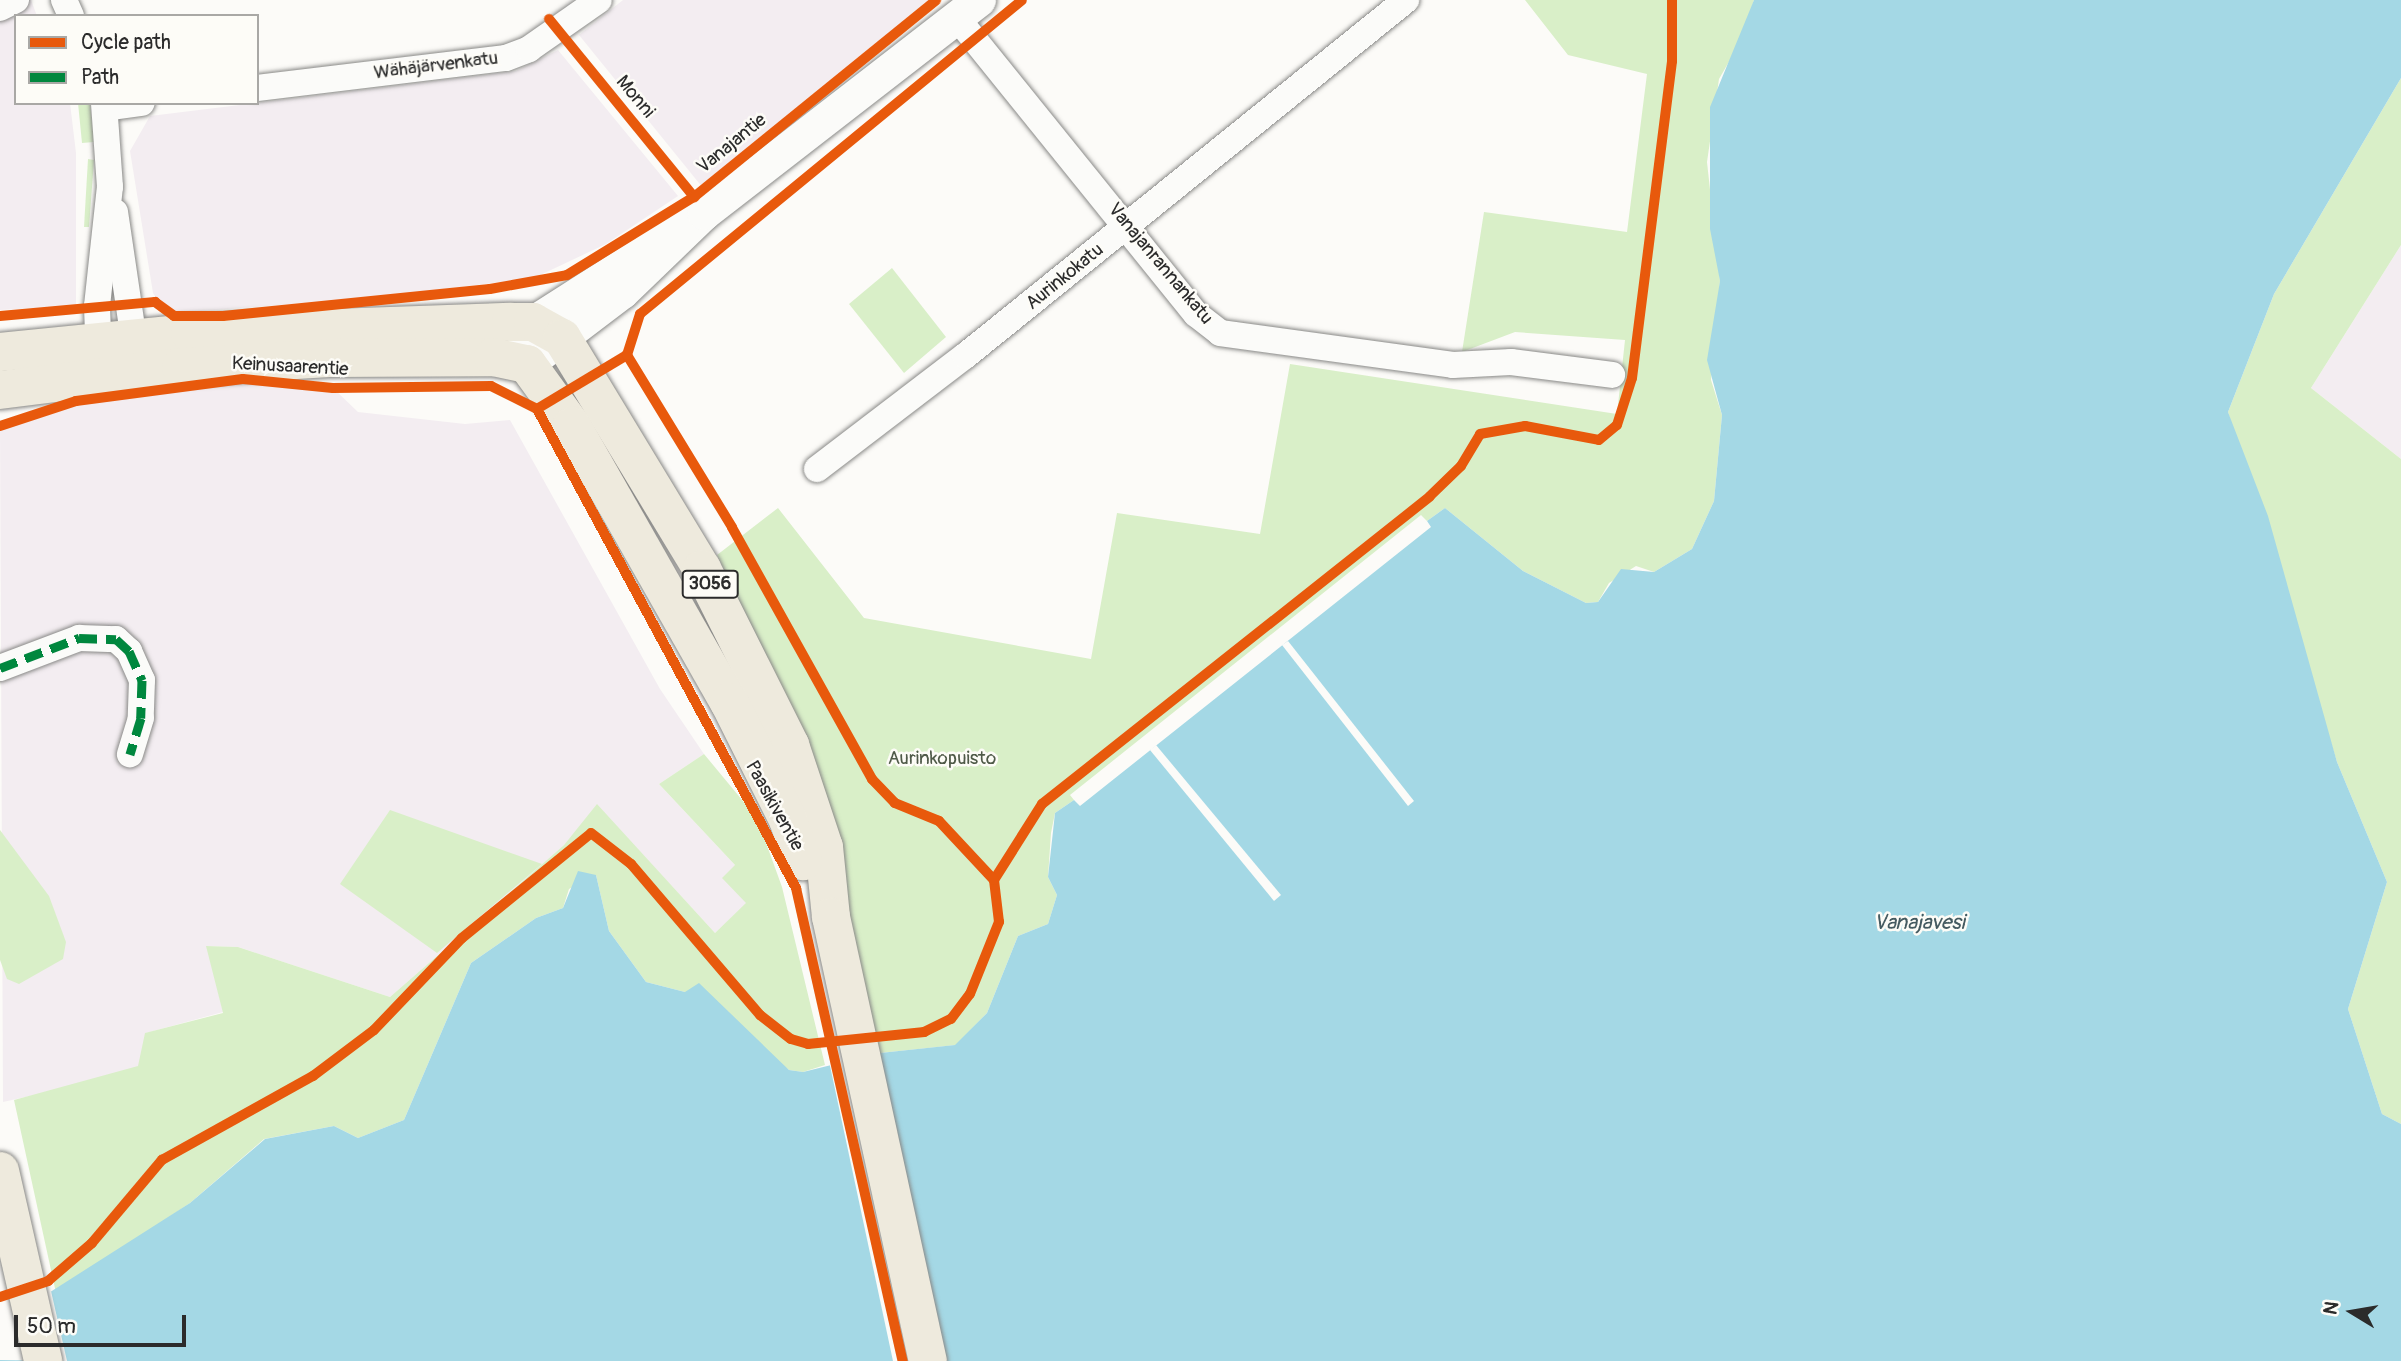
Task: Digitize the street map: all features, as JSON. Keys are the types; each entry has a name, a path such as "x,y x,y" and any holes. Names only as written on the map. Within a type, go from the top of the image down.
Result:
{"main road":[{"name":"Keinusaarentie","path":"0,390 100,377 136,355 548,330"},
{"name":"Paasikiventie","path":"548,330 702,569 785,733 824,847 831,917 928,1361"},
{"name":"Keinusaarentie","path":"0,352 98,340 136,355 493,357 527,364"},
{"name":"Paasikiventie","path":"527,364 572,426 729,702 831,917"},
{"path":"0,1171 20,1361"},
{"path":"11,1266 43,1361"}],"street":[{"path":"0,8 16,0"},
{"name":"Wähäjärvenkatu","path":"259,88 506,58 529,50 599,0"},
{"name":"Aurinkokatu","path":"817,469 1128,227 1406,0"},
{"name":"Vanajanrannankatu","path":"968,9 1128,227 1196,314 1220,334 1453,365 1511,362 1612,375"},
{"name":"Vanajantie","path":"548,330 622,292 704,213 968,9"},
{"path":"105,106 110,187 136,355"},
{"path":"100,377 98,340 110,187"},
{"path":"527,364 522,349 548,330"},
{"path":"0,668 79,638 116,639 129,651 142,680 141,718 130,754"}],"shaded area":[{"path":"0,0 31,0 36,14 14,14 14,105 70,105 76,153 76,306 0,310"},
{"path":"623,0 930,0 703,188 579,35"},
{"path":"558,50 678,196 606,244 534,278 370,298 175,313 163,309 153,293 130,151 150,116 259,105 259,103 516,71"},
{"path":"2401,245 2401,459 2311,388"},
{"path":"243,379 333,388 358,412 465,424 510,420 660,689 704,754 659,784 735,865 747,903 715,933 597,805 564,845 390,997 238,947 207,946 223,1012 146,1033 139,1066 111,1078 3,1102 0,426 76,401"}],"green space":[{"name":"Aurinkopuisto","path":"1525,0 1754,0 1741,41 1719,79 1707,162 1720,281 1711,380 1722,415 1714,501 1692,549 1654,572 1636,566 1609,583 1598,602 1586,603 1523,571 1445,508 1427,521 1421,515 1070,795 1074,800 1055,813 1051,833 1048,877 1057,895 1048,924 1018,936 987,1013 956,1045 880,1053 814,763 717,555 778,508 864,618 1091,659 1117,513 1260,534 1290,364 1617,414 1625,340 1515,332 1462,352 1484,212 1627,232 1647,74 1568,55"},
{"path":"2401,78 2401,245 2311,388 2401,459 2401,1124 2382,1114 2348,1009 2387,882 2337,762 2228,412 2274,294"},
{"path":"78,105 90,105 94,142 82,143"},
{"path":"88,159 94,160 89,227 84,227"},
{"path":"892,268 946,337 904,373 849,304"},
{"path":"704,754 757,818 782,887 825,1065 803,1072 789,1070 685,992 646,982 609,931 596,875 569,889 563,908 536,918 471,963 404,1120 358,1138 334,1126 264,1139 190,1203 56,1293 14,1100 138,1066 145,1033 223,1013 206,946 238,947 390,997 564,845 597,804 715,933 746,903 722,878 735,865 659,784"},
{"path":"390,810 542,864 437,953 340,884"},
{"path":"0,830 49,896 66,942 63,959 19,984 7,979 0,960"}],"water":[{"name":"Vanajavesi","path":"1754,0 2401,0 2401,78 2274,294 2228,412 2268,516 2337,762 2387,882 2348,1009 2382,1114 2401,1124 2401,1361 0,1361 0,1324 190,1203 265,1139 334,1126 358,1138 404,1120 471,963 536,918 563,908 578,871 596,875 609,931 646,982 685,992 699,983 789,1070 803,1072 880,1053 955,1045 987,1013 1018,936 1048,924 1057,895 1048,877 1055,813 1074,800 1080,806 1431,527 1427,521 1445,508 1523,571 1586,603 1598,602 1621,569 1654,572 1692,549 1714,501 1722,415 1707,360 1720,281 1710,229 1710,107"}],"pier":[{"path":"1288,641 1414,801 1408,806 1282,645"},
{"path":"1156,745 1281,895 1274,901 1150,750"},
{"path":"877,1050 945,1361 893,1361 829,1061"},
{"path":"51,1291 67,1361 0,1360 0,1320"}],"marked path":[{"path":"0,668 79,638 116,639 129,651 142,680 141,718 130,754"}],"cycle path":[{"path":"0,316 155,302 174,316 223,316 490,289 567,275 694,197 936,0"},
{"path":"0,1297 48,1281 92,1243 162,1160 313,1076 374,1030 462,938 591,833 631,864 760,1015 791,1039 808,1044 924,1032 951,1019 970,994 999,922 994,880 939,821 895,803 872,779 732,527 627,355 640,314 1022,0"},
{"path":"994,880 1042,804 1430,496 1461,466 1480,434 1525,426 1599,440 1617,425 1632,378 1672,61 1672,0"},
{"name":"Monni","path":"549,19 694,197"},
{"path":"537,409 627,355"},
{"path":"0,426 76,401 243,379 333,388 491,386 537,409 796,888 903,1361"}]}
